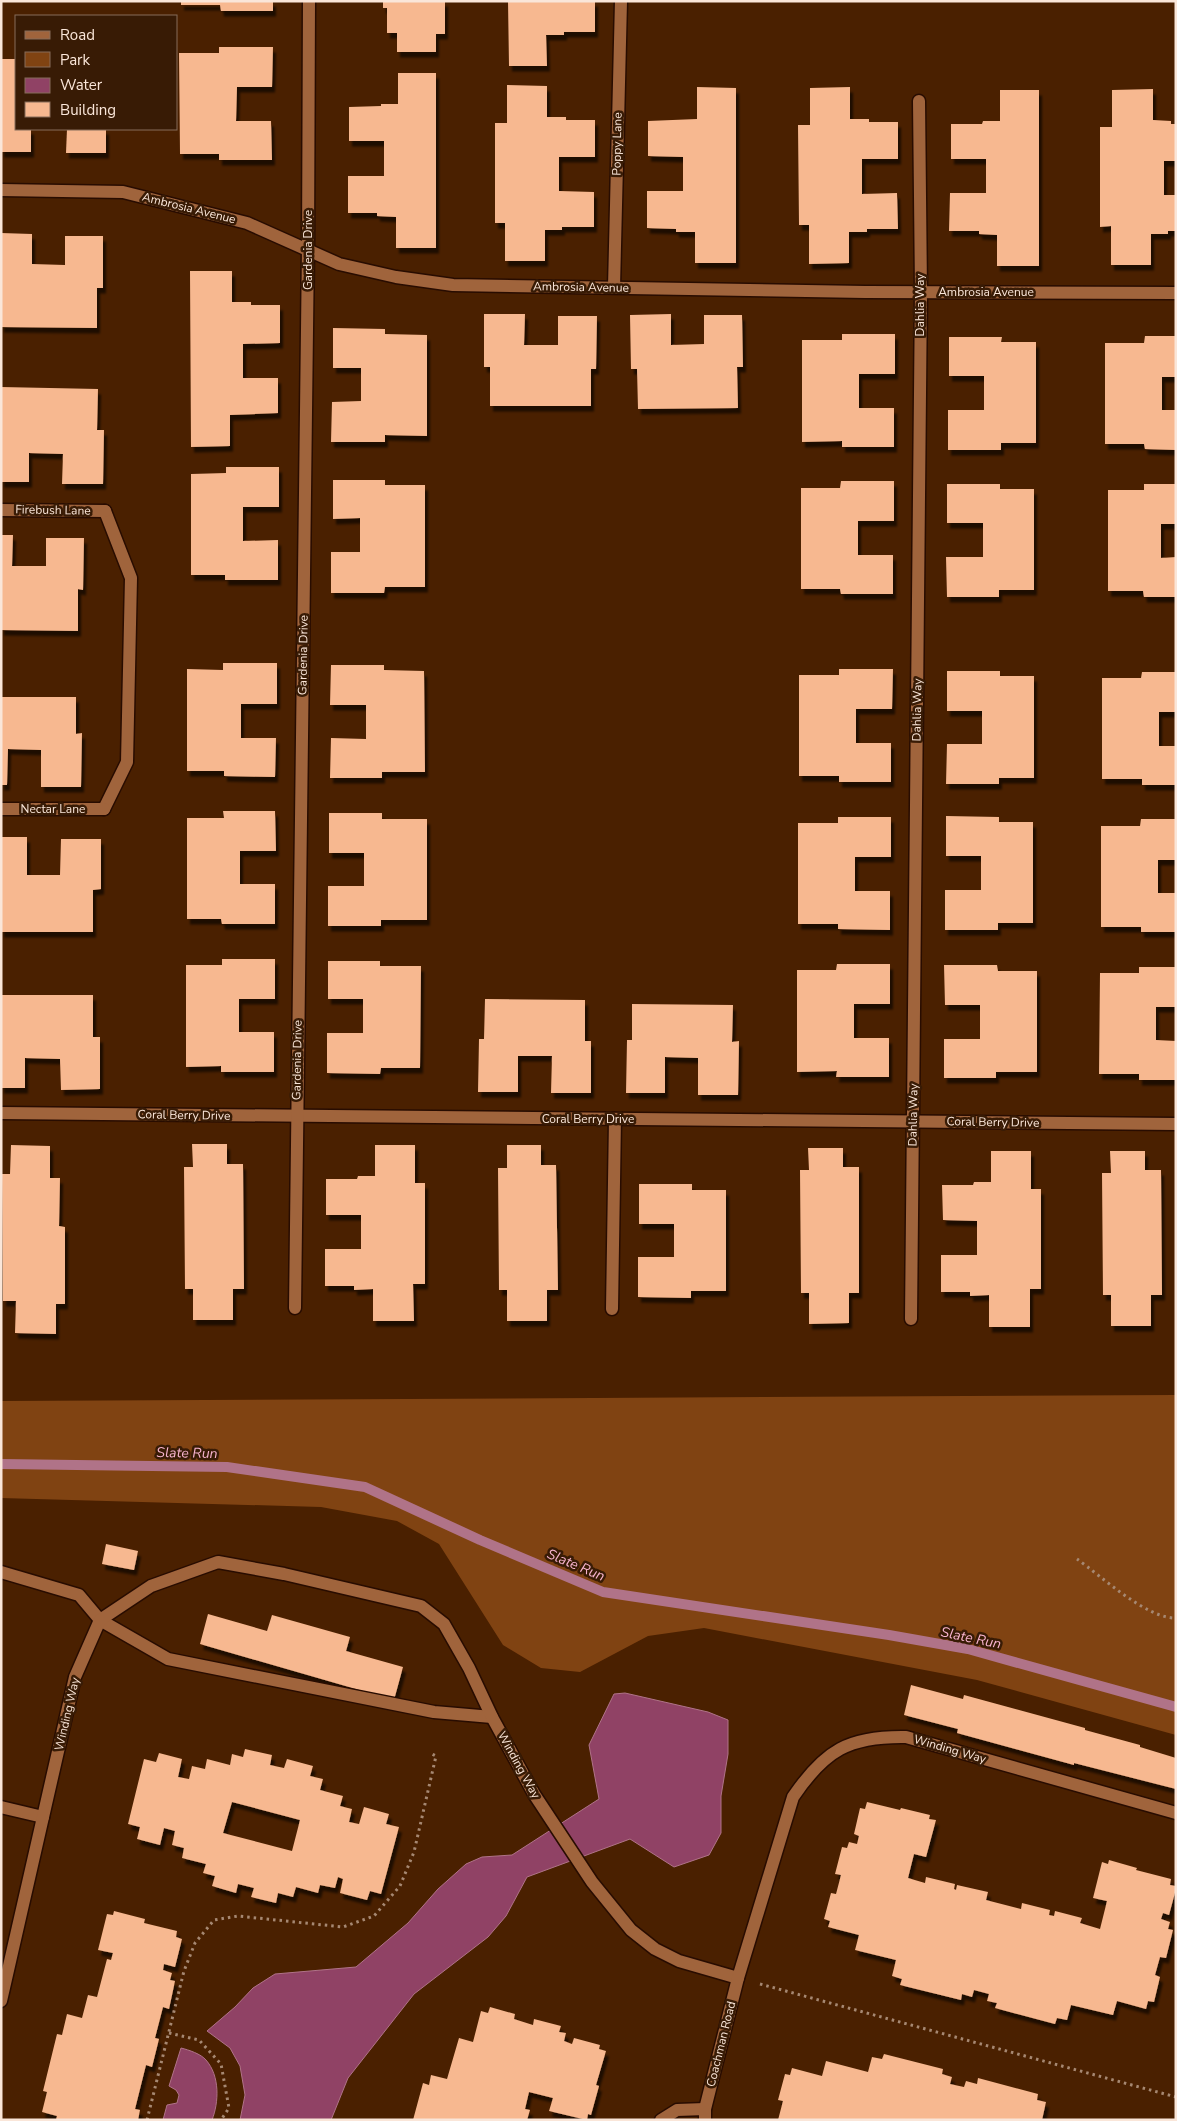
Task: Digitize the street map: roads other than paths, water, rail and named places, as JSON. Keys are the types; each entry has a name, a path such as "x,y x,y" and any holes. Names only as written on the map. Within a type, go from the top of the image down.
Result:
{"street":[{"name":"Gardenia Drive","path":"295,1308 308,248 309,1"},
{"name":"Poppy Lane","path":"614,287 621,1"},
{"name":"Dahlia Way","path":"911,1319 921,291 919,101"},
{"name":"Ambrosia Avenue","path":"1,190 123,192 247,223 308,248 339,264 396,277 453,285 1176,293"},
{"name":"Firebush Lane","path":"1,510 105,511 131,578 127,762 104,809"},
{"name":"Nectar Lane","path":"1,809 104,809"},
{"name":"Coral Berry Drive","path":"1,1113 1176,1124"},
{"path":"612,1309 615,1119"},
{"name":"Winding Way","path":"1,2001 75,1677 100,1620 151,1586 218,1562 421,1606 444,1624 469,1668 492,1717 534,1794 592,1882 631,1930 655,1949 679,1962 738,1978 793,1798 807,1777 822,1762 840,1748 862,1739 906,1737 1176,1813"},
{"path":"1,1572 79,1595 100,1620 168,1659 434,1712 492,1717"},
{"path":"1,1807 43,1817"},
{"name":"Coachman Road","path":"662,2120 677,2110 705,2114 738,1978"}],"water":[{"path":"625,1693 708,1712 728,1720 728,1754 721,1796 721,1833 709,1855 674,1867 630,1839 527,1877 506,1916 488,1937 414,1994 348,2078 331,2120 240,2120 245,2095 240,2066 230,2048 207,2031 235,2007 253,1988 275,1974 356,1967 408,1923 438,1889 466,1864 482,1857 512,1855 599,1799 589,1745 614,1694"},
{"path":"181,2048 195,2052 211,2066 217,2089 216,2105 212,2120 163,2120 167,2105 177,2103 179,2095 176,2090 169,2086"}],"waterway":[{"name":"Slate Run","path":"1,1464 227,1467 365,1487 480,1540 603,1592 889,1635 968,1649 1176,1707"}]}
